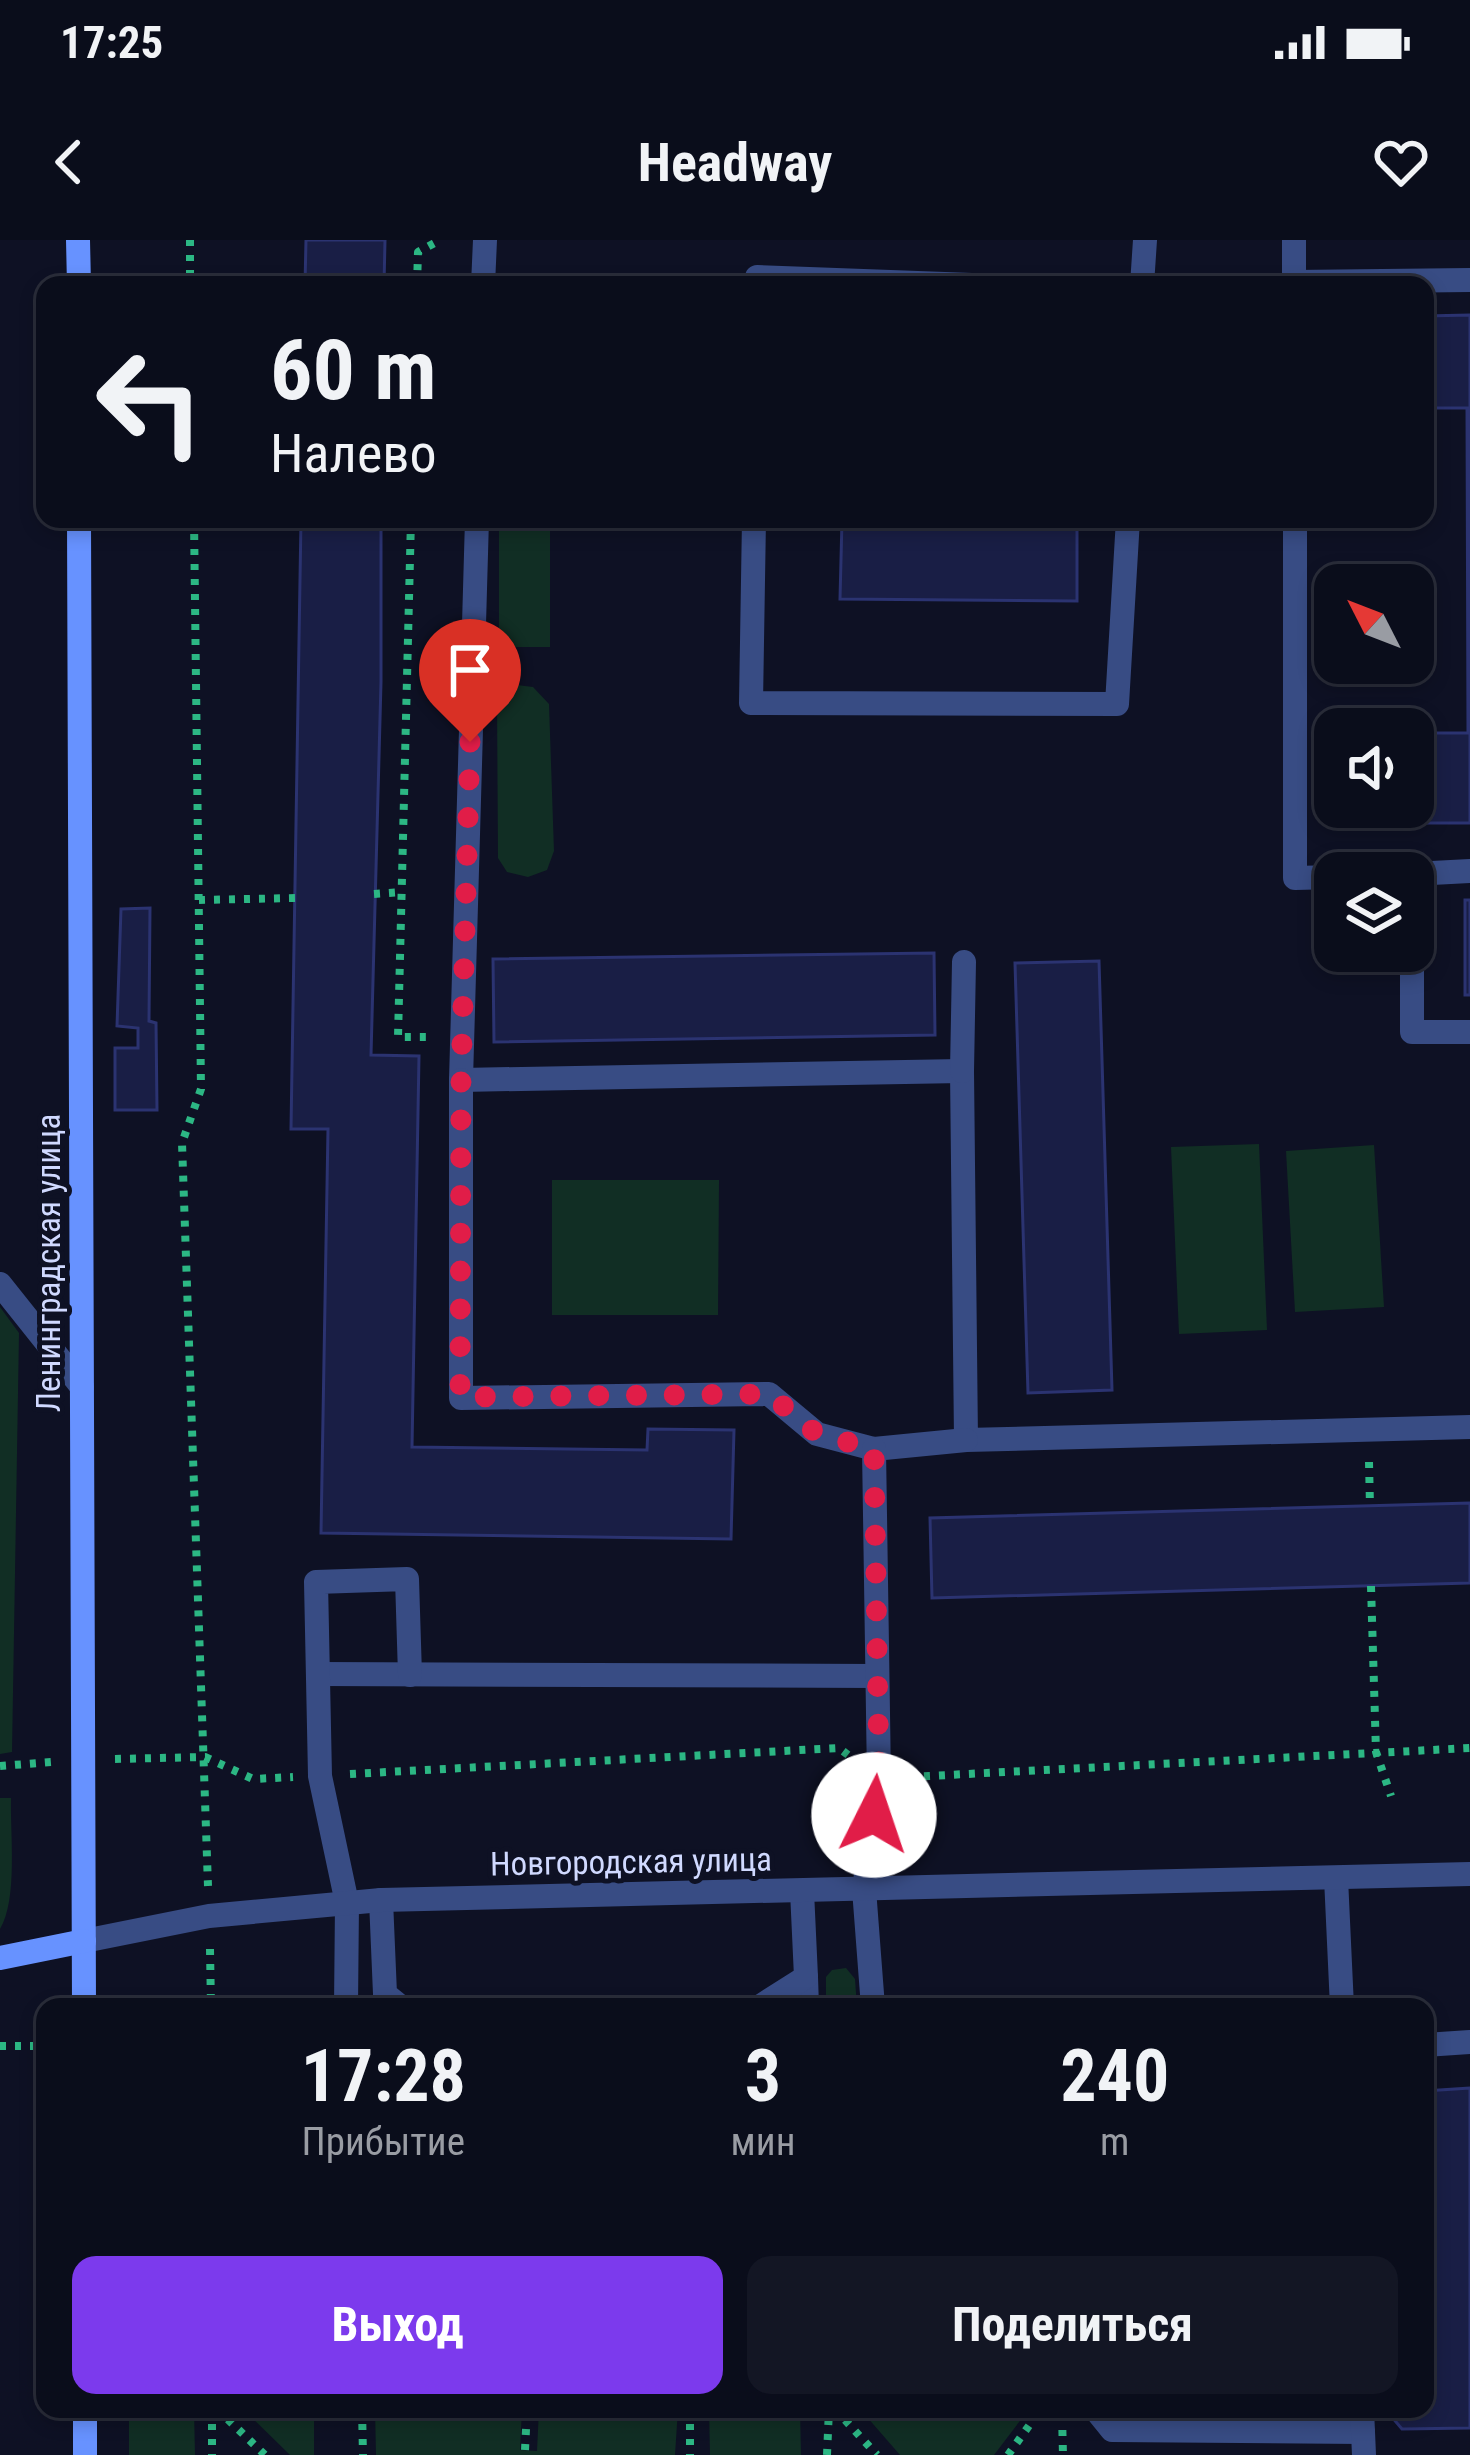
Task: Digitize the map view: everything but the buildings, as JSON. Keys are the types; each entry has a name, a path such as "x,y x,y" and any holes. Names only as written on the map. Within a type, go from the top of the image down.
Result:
{"main road":[{"path":"78,240 79,276"},
{"name":"Ленинградская улица","path":"79,528 84,1998"},
{"path":"0,1958 84,1941"},
{"path":"85,2418 86,2455"}],"street":[{"path":"483,276 485,240"},
{"path":"1143,276 1145,240"},
{"path":"1294,240 1294,276"},
{"path":"1434,281 1470,280"},
{"path":"477,528 461,1080 460,1397 769,1394 817,1434 874,1449 966,1440 1470,1427"},
{"path":"754,528 751,703 1117,704 1127,528"},
{"path":"1295,528 1295,878 1314,878"},
{"path":"1434,873 1470,871"},
{"path":"964,962 966,1440"},
{"path":"1412,972 1412,1032 1470,1032"},
{"path":"461,1080 962,1071"},
{"path":"0,1285 82,1388"},
{"path":"872,1998 864,1889 879,1778 874,1449"},
{"path":"346,1998 347,1903 320,1776 316,1582 407,1579 410,1675"},
{"path":"318,1674 876,1676"},
{"name":"Новгородская улица","path":"84,1941 209,1916 381,1900 1470,1874"},
{"path":"1336,1878 1342,1998"},
{"path":"802,1891 807,1998"},
{"path":"381,1900 385,1994 390,1998"},
{"path":"773,1998 806,1977"},
{"path":"1434,2044 1470,2042"},
{"path":"1102,2418 1112,2430 1363,2432"}],"path":[{"path":"190,240 190,276"},
{"path":"417,276 418,251 440,240"},
{"path":"194,528 201,1089 182,1143 205,1757 253,1779 839,1748 879,1778 1470,1748"},
{"path":"374,894 402,892"},
{"path":"199,900 295,898"},
{"path":"1368,1430 1370,1506"},
{"path":"1371,1586 1376,1752 1391,1796"},
{"path":"0,2046 36,2045"},
{"path":"212,2455 214,2418"},
{"path":"224,2418 265,2455"},
{"path":"362,2418 363,2455"},
{"path":"525,2450 527,2418"},
{"path":"689,2418 690,2455"},
{"path":"826,2455 831,2418"},
{"path":"841,2418 877,2455"},
{"path":"1008,2455 1035,2418"},
{"path":"1061,2418 1063,2455"}],"green space":[{"path":"499,528 550,528 550,647 499,647"},
{"path":"517,685 533,687 549,704 554,851 547,870 528,877 507,872 498,858 497,700"},
{"path":"1259,1144 1267,1330 1179,1334 1171,1147"},
{"path":"1374,1145 1384,1307 1295,1312 1286,1151"},
{"path":"552,1180 719,1180 718,1315 552,1315"},
{"path":"0,1307 19,1333 12,1752 0,1754"},
{"path":"0,1798 11,1798 12,1866 9,1901 0,1929"},
{"path":"846,1968 855,1979 856,1998 826,1998 826,1977 832,1970"},
{"path":"129,2418 194,2418 195,2455 129,2455"},
{"path":"252,2418 314,2418 314,2455 290,2455"},
{"path":"375,2418 522,2418 520,2450 537,2451 539,2418 677,2418 675,2455 376,2455"},
{"path":"709,2418 800,2418 801,2455 710,2455"},
{"path":"868,2418 1022,2418 994,2455 900,2455"}],"route":[{"path":"470,742 461,1080 460,1397 769,1394 817,1434 874,1449 879,1778 874,1815"}]}
